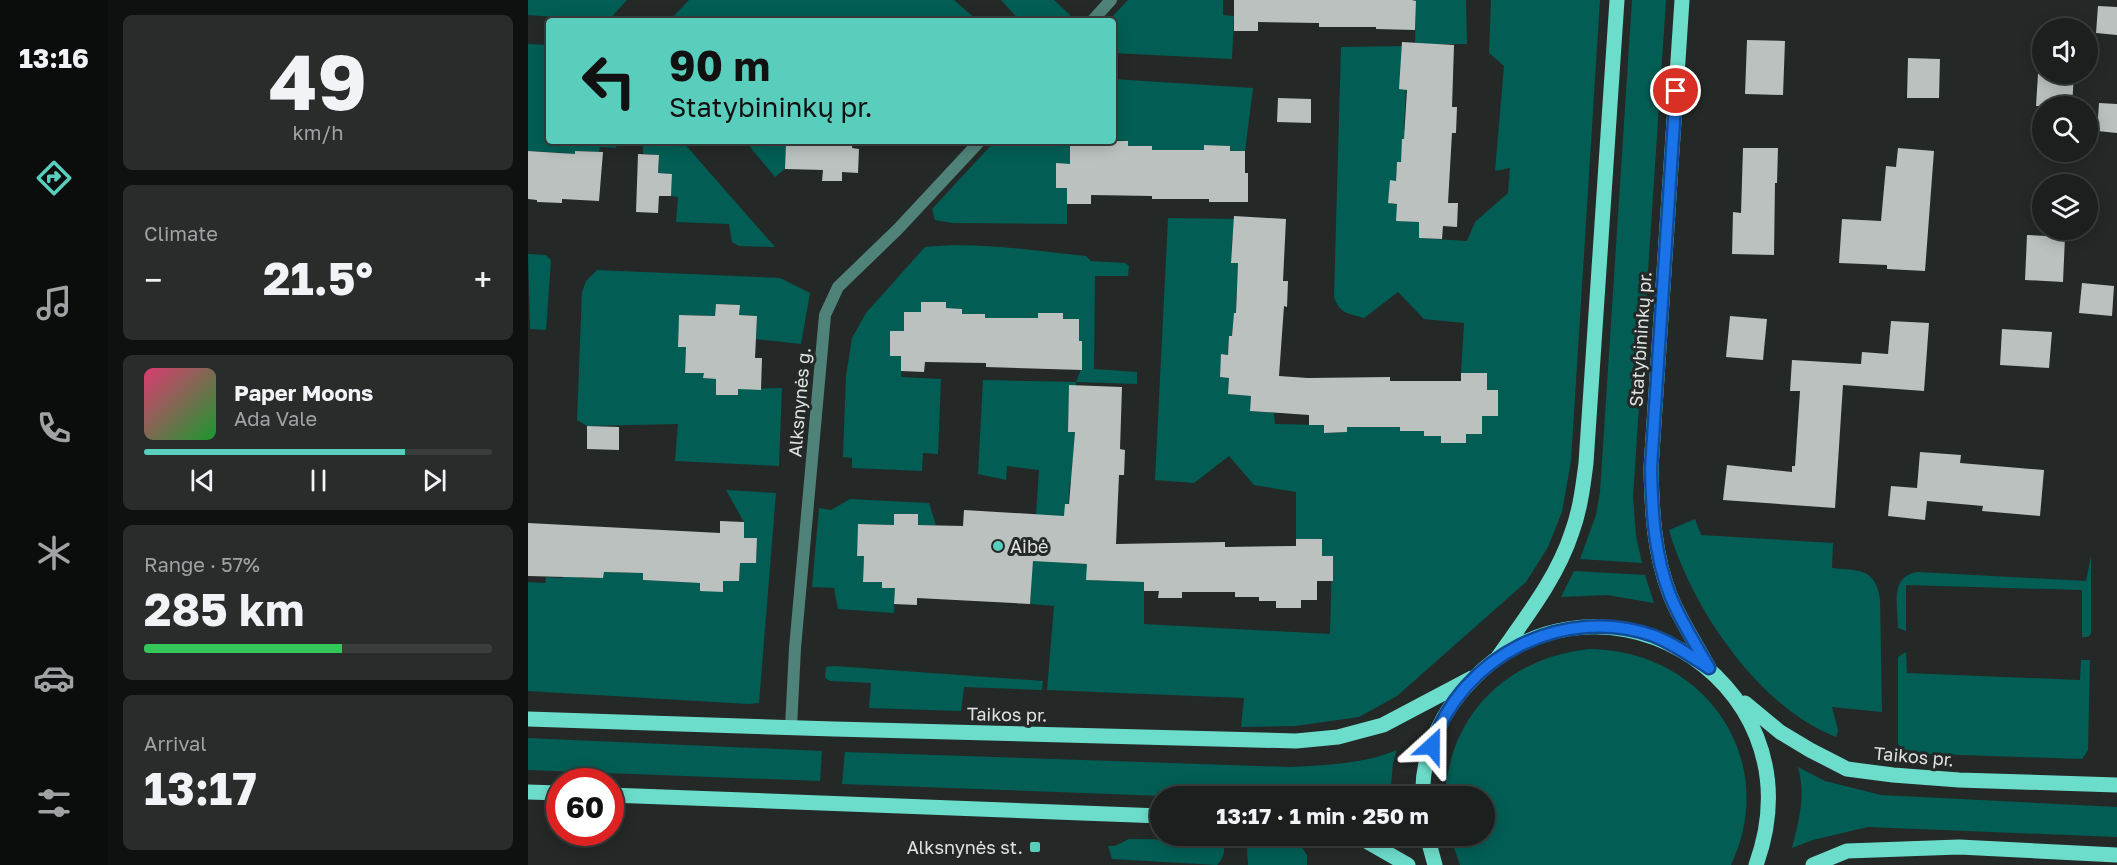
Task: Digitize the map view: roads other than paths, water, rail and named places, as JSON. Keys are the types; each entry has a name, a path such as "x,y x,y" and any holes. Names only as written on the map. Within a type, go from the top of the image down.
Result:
{"main road":[{"path":"1498,657 1559,564 1572,533 1581,501 1617,0"},
{"name":"Statybininkų pr.","path":"1682,0 1651,468 1652,507 1654,537 1670,596 1709,668"},
{"path":"1424,786 1427,761 1437,730 1453,703 1472,678 1498,657 1527,641 1558,631 1600,627 1653,636 1682,650 1709,668 1731,692 1749,719 1758,739 1768,781 1769,813 1763,845 1756,865"},
{"name":"Taikos pr.","path":"528,719 1296,741 1338,737 1383,725 1472,678"},
{"name":"Taikos pr.","path":"1731,692 1780,732 1847,769 1959,780 2117,785"},
{"path":"528,792 546,793"},
{"path":"624,796 1150,816"},
{"path":"1375,846 1408,865"},
{"path":"1430,846 1435,865"},
{"path":"1813,865 1847,851 1959,847 2117,855"}],"street":[{"path":"1095,18 1111,0"},
{"name":"Alksnynės g.","path":"791,727 795,648 825,315 838,287 898,229 977,144"}],"place":[{"name":"Aibė","path":"998,546"},
{"name":"Alksnynės st.","path":"1035,847"}]}
